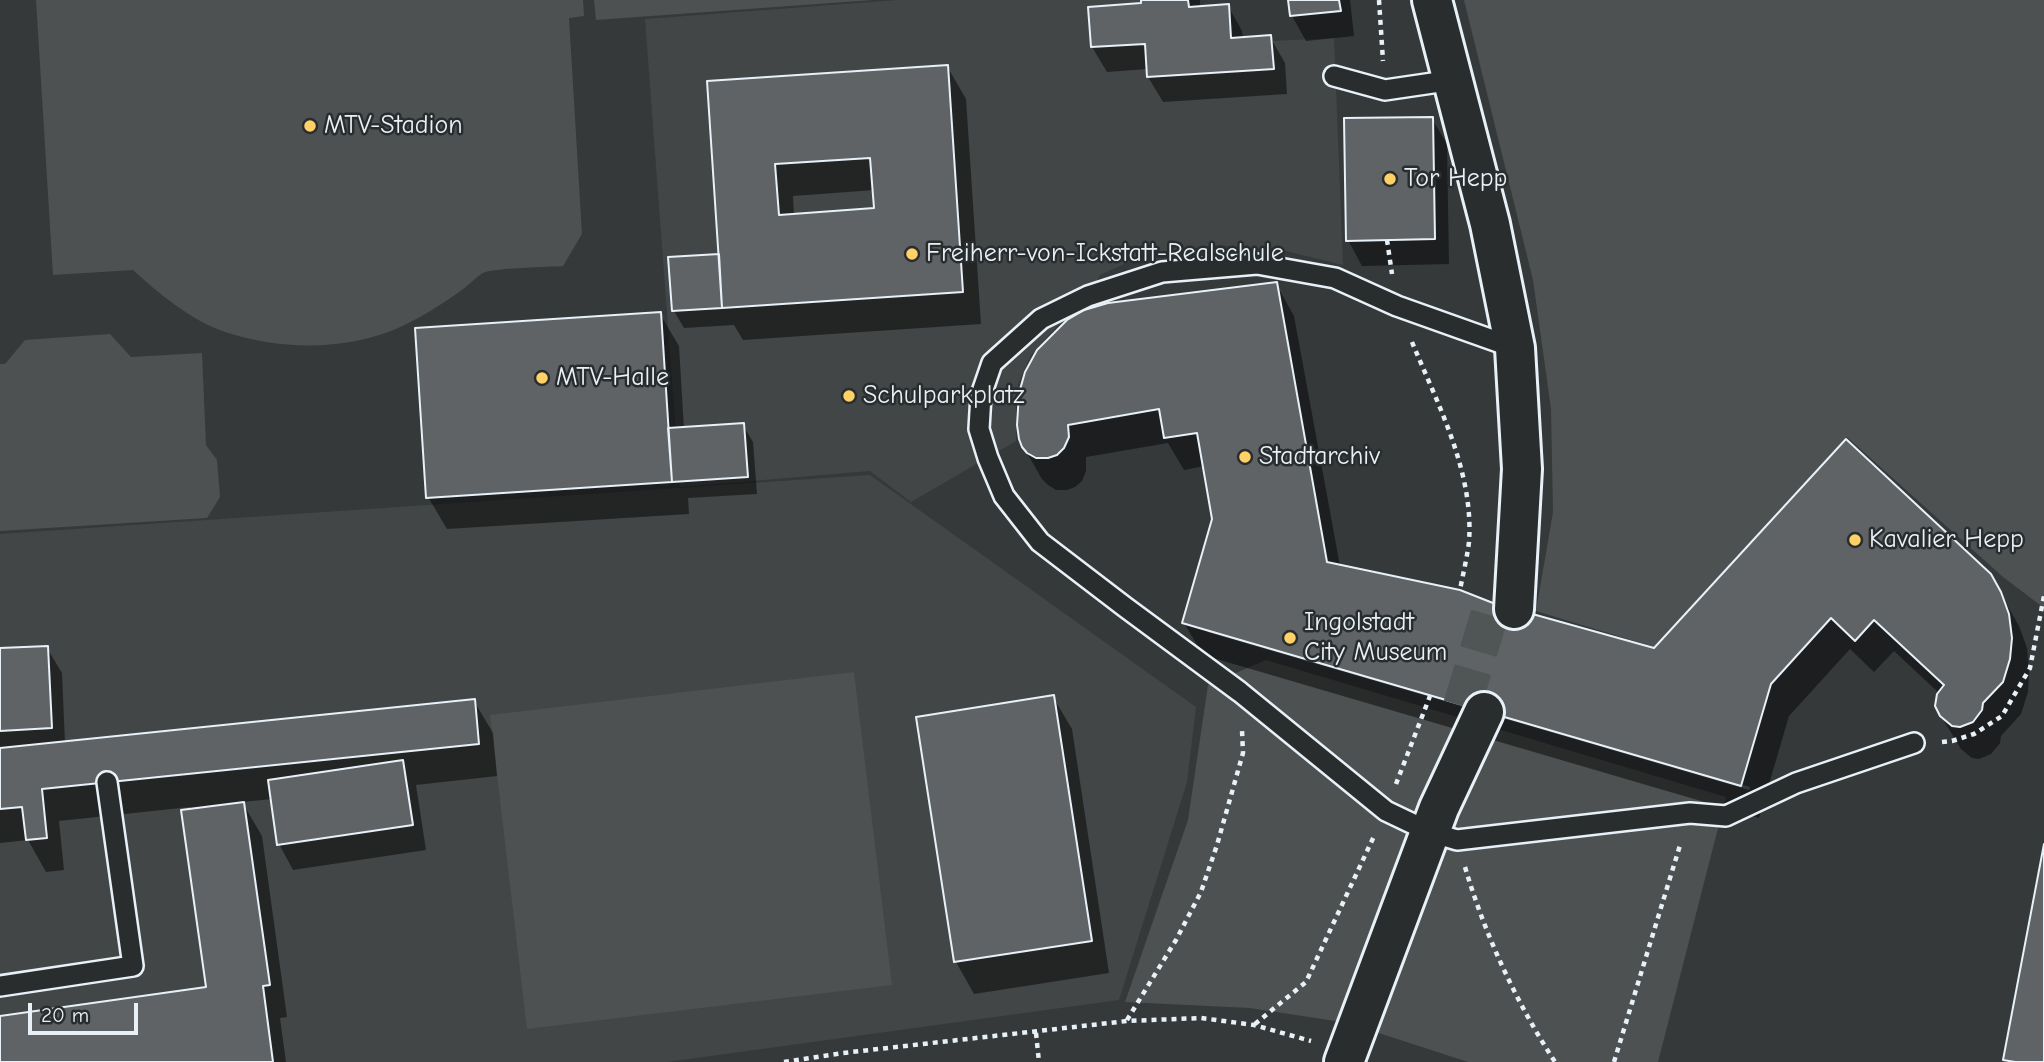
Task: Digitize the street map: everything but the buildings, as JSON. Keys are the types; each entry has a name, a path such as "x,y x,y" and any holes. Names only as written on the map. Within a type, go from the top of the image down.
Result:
{"street":[{"path":"1432,0 1490,223 1515,348 1522,449 1521,502 1489,601"},
{"path":"1346,1057 1442,827 1459,704"}],"lane":[{"path":"1334,76 1385,90 1453,80"},
{"path":"1515,348 1397,306 1335,278 1257,264 1162,272 1088,296 1041,319 992,363 981,396 979,429 1004,496 1040,542 1240,692 1386,811 1442,827 1690,813 1726,816 1796,783 1914,743"},
{"path":"0,986 133,966 107,782"}],"path":[{"path":"1387,240 1397,306 1447,427 1466,485 1469,541 1489,601"},
{"path":"1914,743 1952,741 1973,734 2002,716 2030,668 2044,596"},
{"path":"1126,1021 1176,940 1201,892 1243,753 1240,692"},
{"path":"1254,1025 1306,982 1386,811 1459,704"},
{"path":"1614,1062 1690,813"},
{"path":"1442,827 1499,957 1541,1041 1555,1062"},
{"path":"785,1062 1126,1021 1201,1018 1254,1025 1346,1057"},
{"path":"1036,1033 1039,1062"}],"shaded area":[{"name":"MTV-Stadion","path":"36,0 583,0 584,16 569,18 582,234 563,266 483,273 462,290 407,324 378,336 334,344 290,345 225,332 176,306 133,270 53,275"},
{"path":"594,0 873,0 596,20"},
{"name":"Freiherr-von-Ickstatt-Realschule","path":"898,0 1189,0 1189,6 1229,3 1232,38 1272,34 1273,41 1334,38 1343,265 1286,251 1215,245 1142,256 1100,275 1083,307 1058,325 1031,355 1018,384 1016,441 911,502 870,471 680,487 645,19"},
{"path":"1464,0 2044,0 2044,608 2003,577 1847,437 1654,647 1536,611 1553,512 1551,409 1533,280"},
{"path":"110,334 131,357 202,353 206,445 217,460 220,497 207,518 0,531 0,364 5,364 25,340"},
{"path":"870,475 1196,707 1187,782 1119,1000 667,1062 0,1062 0,534"},
{"path":"1266,660 1726,797 1658,1062 1468,1062 1348,1023 1250,1008 1125,1002 1188,820 1208,685"},
{"path":"854,672 892,985 527,1029 490,715"}],"tunnel":[{"path":"1462,706 1493,603"}],"place":[{"name":"MTV-Stadion","path":"310,126"},
{"name":"Tor Hepp","path":"1390,179"},
{"name":"Freiherr-von-Ickstatt-Realschule","path":"912,254"},
{"name":"MTV-Halle","path":"542,378"},
{"name":"Schulparkplatz","path":"849,396"},
{"name":"Stadtarchiv","path":"1245,457"},
{"name":"Kavalier Hepp","path":"1855,540"},
{"name":"Ingolstadt City Museum","path":"1290,638"}]}
